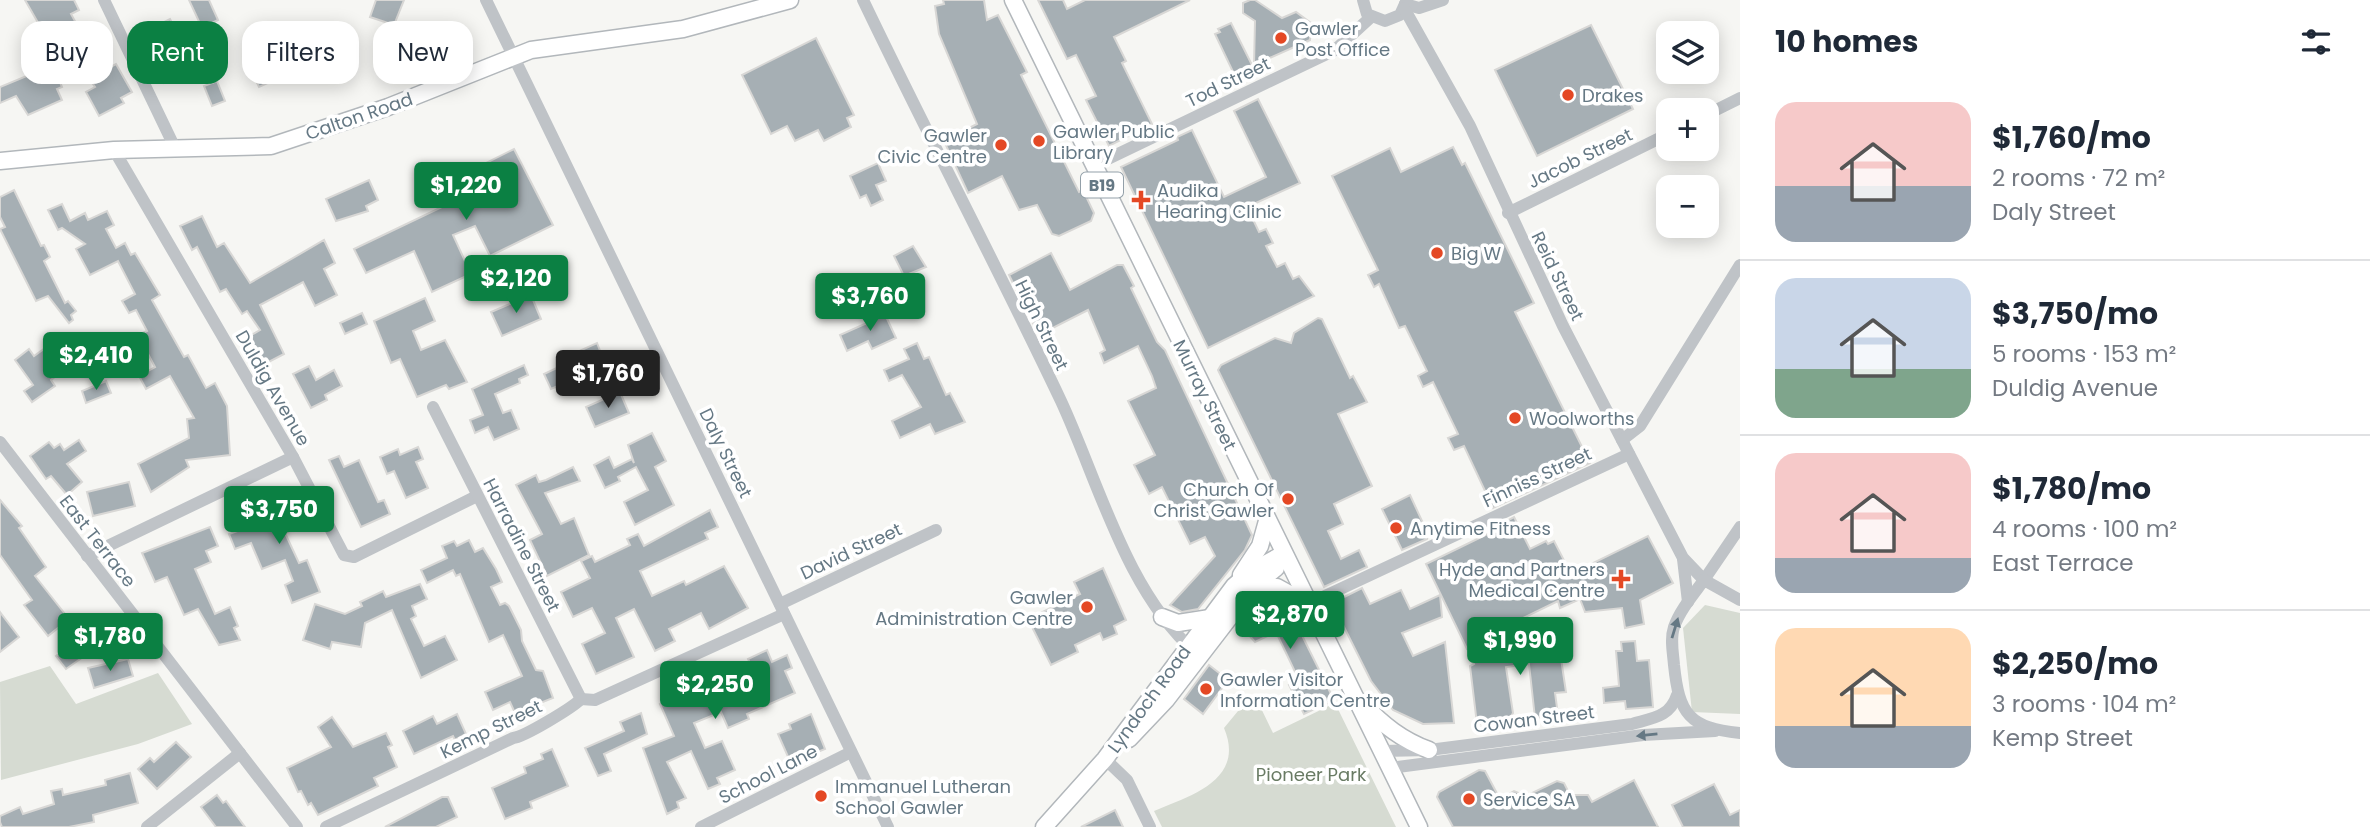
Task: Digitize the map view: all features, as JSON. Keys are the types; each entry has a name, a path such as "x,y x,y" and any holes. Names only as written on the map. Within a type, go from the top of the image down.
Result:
{"main road":[{"name":"Calton Road","path":"0,161 114,150 271,146 399,103 513,56 553,46 684,29 790,0"},
{"name":"Murray Street","path":"1013,0 1285,559 1419,827"},
{"path":"1234,586 1260,546 1267,521"},
{"name":"Lyndoch Road","path":"1194,652 1210,618 1234,586 1250,573 1285,559"},
{"name":"Lyndoch Road","path":"1044,827 1194,652 1263,576 1285,559"},
{"path":"1253,587 1277,586 1308,604"},
{"path":"1162,617 1178,623 1210,618"},
{"path":"1354,695 1390,730 1429,750"}],"street":[{"path":"104,0 175,148"},
{"name":"Daly Street","path":"486,0 888,827"},
{"name":"High Street","path":"863,0 1061,402 1109,516 1146,592 1172,632 1194,652"},
{"path":"1363,0 1371,17 1376,20 1393,20 1405,4 1419,8 1443,0"},
{"name":"Reid Street","path":"1405,4 1470,126 1508,213 1683,558 1703,580 1737,598"},
{"name":"Tod Street","path":"1093,166 1335,50 1371,17"},
{"path":"1719,108 1740,98"},
{"name":"Jacob Street","path":"1508,213 1656,140"},
{"name":"Duldig Avenue","path":"114,150 293,457 341,550 348,558 477,496"},
{"path":"1622,440 1640,426 1740,265"},
{"name":"Harradine Street","path":"433,407 581,699"},
{"name":"East Terrace","path":"0,442 297,827"},
{"name":"Finniss Street","path":"1308,604 1629,454"},
{"path":"87,556 293,457"},
{"path":"1737,598 1719,580 1720,564 1740,527"},
{"name":"David Street","path":"782,609 936,530"},
{"path":"1715,731 1690,718 1677,695 1672,640 1678,617 1730,544"},
{"name":"Reid Street","path":"1683,558 1688,602"},
{"name":"Kemp Street","path":"326,827 513,738 527,734 547,719 568,712 581,699 595,700 782,609"},
{"name":"Cowan Street","path":"1382,751 1429,750 1633,724 1662,716 1672,708 1677,695"},
{"name":"Cowan Street","path":"1390,768 1643,735 1715,731 1740,733"},
{"name":"School Lane","path":"701,827 850,752"},
{"path":"146,827 240,753"},
{"path":"1105,759 1127,780 1150,827"},
{"path":"1404,797 1405,782 1417,765"}],"green space":[{"path":"1705,605 1740,613 1740,714 1692,712 1683,628"},
{"path":"50,666 76,704 158,673 192,724 138,744 1,780 0,682"},
{"name":"Pioneer Park","path":"1258,702 1273,733 1335,703 1396,827 1162,827 1154,811 1198,792 1221,773 1227,761 1229,746 1224,728 1238,711"}],"building":[{"path":"25,0 74,0 79,10 71,14 75,21 37,21"},
{"path":"189,0 209,0 218,20 199,21"},
{"path":"376,0 404,0 396,21 370,17"},
{"path":"943,0 984,0 987,20 998,15 1027,72 1021,75 1079,192 1083,190 1094,213 1091,221 1059,236 1052,234 1037,205 1019,210 1002,176 968,193 944,141 977,124 939,34 935,6 944,4"},
{"path":"1038,0 1063,0 1067,9 1085,0 1190,0 1114,37 1126,61 1122,63 1152,124 1109,146 1086,100 1096,96 1076,55 1067,59"},
{"name":"Gawler Post Office","path":"1255,0 1282,18 1296,12 1311,23 1310,40 1254,65 1255,21 1243,13 1243,3"},
{"path":"1231,23 1252,65 1234,74 1215,34 1220,32 1218,29"},
{"path":"1591,25 1633,109 1537,156 1495,70"},
{"path":"816,38 854,115 847,118 851,127 824,141 818,130 795,141 787,126 771,134 742,75"},
{"path":"116,64 132,92 121,98 124,103 99,116 86,92 95,87 93,84 113,84 113,66"},
{"path":"21,78 21,84 61,84 62,87 57,89 62,100 28,115 16,96 0,103 0,87"},
{"path":"218,84 225,101 212,106 204,86"},
{"path":"1258,99 1300,183 1247,207 1259,232 1266,229 1273,243 1266,246 1277,267 1285,263 1293,279 1299,276 1314,296 1208,348 1121,167 1178,140 1177,137 1192,130 1224,197 1266,177 1234,111"},
{"path":"1453,147 1462,165 1465,163 1534,303 1515,312 1590,463 1493,508 1464,446 1454,450 1448,438 1458,434 1433,382 1423,387 1418,376 1427,371 1405,326 1399,328 1379,284 1374,287 1368,275 1378,270 1332,176 1390,148 1401,172"},
{"path":"514,149 553,225 490,256 475,226 453,235 471,274 432,292 414,251 366,273 354,249 442,207 439,198 459,189 454,179"},
{"path":"878,163 886,181 876,185 883,200 871,206 866,195 860,198 850,176"},
{"path":"369,180 378,200 366,206 368,211 336,221 326,199"},
{"path":"14,190 41,246 44,245 50,257 44,261 65,303 68,301 76,311 71,315 73,320 69,323 48,296 36,301 0,229 5,227 0,217 0,197"},
{"path":"62,204 70,221 85,213 88,220 107,211 114,225 106,229 116,248 125,243 131,255 135,253 160,295 152,300 184,357 188,355 206,388 215,383 227,406 230,455 186,460 189,467 151,492 138,464 189,438 187,419 194,418 170,376 146,389 139,376 155,367 138,335 147,331 136,310 129,313 122,301 135,294 118,261 90,275 76,249 85,244 62,228 58,230 48,210"},
{"path":"202,216 217,247 224,243 250,283 324,240 335,263 324,269 337,295 315,306 303,282 260,305 284,354 263,365 248,337 260,330 247,311 242,314 226,289 220,292 197,247 192,250 180,226"},
{"path":"913,246 926,267 904,276 894,256"},
{"path":"1051,253 1070,290 1117,265 1123,265 1134,286 1131,288 1157,342 1165,350 1252,535 1245,550 1198,609 1182,612 1170,605 1215,556 1205,537 1190,544 1162,487 1149,494 1134,465 1155,455 1128,401 1156,388 1138,346 1104,363 1100,353 1105,350 1088,310 1039,335 1009,275"},
{"path":"531,295 541,319 502,336 491,312"},
{"path":"425,298 435,321 413,331 421,350 445,340 467,382 449,389 446,385 417,397 400,359 391,363 374,321"},
{"path":"883,310 896,338 872,349 868,341 847,351 840,335 867,323 864,318"},
{"path":"362,313 367,324 345,334 340,323"},
{"path":"1318,318 1322,319 1350,378 1353,376 1367,402 1338,414 1372,486 1334,504 1343,524 1328,531 1341,559 1359,550 1367,567 1324,587 1218,370 1221,365 1275,338 1291,343 1294,333"},
{"path":"597,343 606,366 577,381 576,378 551,389 544,374 559,367 557,361"},
{"path":"917,343 924,359 929,357 946,395 950,393 965,422 935,434 930,424 900,438 892,421 921,407 902,375 889,381 884,370 909,359 904,349"},
{"path":"48,346 65,369 51,380 55,386 32,402 24,391 33,385 15,360 29,349 34,356"},
{"path":"524,365 528,375 519,379 520,383 495,394 503,413 511,410 519,429 494,440 488,427 475,433 470,420 483,415 472,389"},
{"path":"309,366 316,380 334,370 342,386 325,395 327,400 311,408 293,374"},
{"path":"106,381 111,393 86,403 82,391"},
{"path":"620,392 629,413 595,427 586,407"},
{"path":"652,433 666,461 655,467 674,505 635,525 624,502 648,490 636,467 618,477 620,481 605,488 594,465 609,457 614,468 632,459 634,463 628,445"},
{"path":"79,440 86,451 67,464 82,482 67,495 51,476 46,479 30,456 49,442 54,448 60,444 64,450"},
{"path":"418,447 423,459 416,462 428,488 406,498 394,471 387,474 380,457 398,449 400,455"},
{"path":"339,456 344,467 359,460 378,502 384,500 390,514 361,527 329,460"},
{"path":"573,467 580,481 545,493 561,524 574,518 589,555 547,576 530,540 542,534 516,485 536,475 539,482 546,480"},
{"path":"129,482 135,506 93,516 87,492"},
{"path":"286,492 301,526 285,533 299,563 307,560 320,592 292,603 285,585 293,581 285,560 262,569 251,543 235,549 229,534 263,522 259,513 275,507 271,498"},
{"path":"1410,495 1428,534 1427,539 1402,550 1382,509"},
{"path":"0,500 22,526 19,528 46,567 35,576 69,619 48,636 24,605 32,600 0,555"},
{"path":"710,510 718,527 705,533 708,539 640,571 652,596 684,581 686,585 724,566 748,608 709,629 701,613 669,629 675,641 655,651 634,609 616,618 634,657 596,674 582,644 605,633 592,608 573,617 561,592 590,578 581,561 592,556 595,562 630,545 627,539 638,534 644,546"},
{"path":"1514,517 1530,549 1546,541 1548,544 1554,541 1571,574 1648,536 1673,583 1640,600 1644,624 1625,628 1622,608 1585,612 1580,599 1560,608 1558,601 1484,637 1486,641 1467,649 1426,564 1502,527 1501,524"},
{"path":"210,527 218,546 206,551 211,562 195,569 215,614 230,607 238,626 234,628 240,640 219,645 198,609 184,615 167,577 155,582 142,553"},
{"path":"469,540 475,552 483,548 496,569 502,582 491,587 500,605 505,603 509,606 521,630 522,641 536,670 543,671 553,698 515,713 510,702 493,710 485,692 522,676 503,635 489,642 460,574 456,576 453,570 427,583 421,570 447,558 442,546 454,541 457,546"},
{"name":"Gawler Administration Centre","path":"1103,568 1126,620 1114,626 1117,634 1103,640 1100,633 1075,645 1078,652 1051,665 1028,619 1080,594 1074,582"},
{"path":"420,584 427,599 412,606 416,616 411,619 424,646 445,636 457,660 421,678 392,610 365,623 361,647 332,642 330,649 303,640 315,604 345,614 362,606 360,602 383,591 386,597"},
{"path":"1362,588 1370,604 1401,590 1410,609 1440,595 1442,617 1402,633 1413,656 1445,642 1454,723 1423,724 1393,710 1371,681 1332,603"},
{"path":"1263,598 1274,598 1287,605 1334,700 1304,714 1289,685 1299,680 1276,632 1255,642 1239,624"},
{"path":"0,612 19,637 0,652"},
{"path":"85,618 103,643 66,669 56,656 77,641 69,630"},
{"path":"1556,625 1566,692 1555,693 1558,715 1535,718 1529,664 1506,667 1513,713 1508,721 1477,724 1470,666 1474,664 1471,657 1522,653 1519,630"},
{"path":"1635,641 1637,661 1649,660 1653,707 1626,709 1625,701 1604,703 1603,688 1619,686 1616,651 1622,651 1621,642"},
{"path":"767,650 772,662 787,655 792,668 785,671 795,693 747,714 749,719 728,728 721,712 694,723 705,748 722,741 735,770 717,778 720,784 708,789 691,751 667,762 686,798 677,802 679,808 667,814 643,748 674,736 660,704 716,683 715,680 750,663 748,659"},
{"path":"128,659 133,676 94,688 88,668"},
{"name":"Gawler Visitor Information Centre","path":"1209,665 1228,680 1203,714 1184,699"},
{"path":"641,713 647,734 604,754 611,771 598,776 585,748 624,731 620,722"},
{"path":"457,714 466,734 455,740 453,736 414,754 403,731 433,716 437,724"},
{"path":"811,714 825,749 801,759 800,755 789,759 778,734 791,729 789,724"},
{"path":"332,717 353,747 386,733 392,745 388,747 397,767 374,778 378,786 318,815 311,803 308,805 301,791 298,792 287,768 331,747 318,727"},
{"path":"176,742 191,757 157,789 138,769 150,758 154,762"},
{"path":"552,749 568,786 530,802 532,808 505,819 492,788 526,773 524,767 543,759 541,754"},
{"path":"1479,770 1485,771 1500,799 1514,791 1526,796 1557,781 1564,783 1570,795 1588,795 1592,802 1634,780 1658,827 1453,827 1437,797 1439,792"},
{"path":"130,773 138,803 93,815 94,822 69,827 2,827 0,822 0,816 20,807 23,814 54,804 51,791 62,789 63,795 106,785 105,780"},
{"path":"1714,784 1730,815 1740,810 1740,827 1683,827 1672,805"},
{"path":"217,795 223,803 226,801 245,827 216,827 201,807"},
{"path":"442,797 448,797 457,817 436,827 385,827"},
{"path":"1115,810 1123,827 1081,827"}],"place":[{"name":"Gawler Post Office","path":"1281,38"},
{"name":"Drakes","path":"1568,95"},
{"name":"Gawler Public Library","path":"1039,141"},
{"name":"Gawler Civic Centre","path":"1001,145"},
{"name":"Audika Hearing Clinic","path":"1141,200"},
{"name":"Big W","path":"1437,253"},
{"name":"Woolworths","path":"1515,418"},
{"name":"Church Of Christ Gawler","path":"1288,499"},
{"name":"Anytime Fitness","path":"1396,528"},
{"name":"Hyde and Partners Medical Centre","path":"1621,579"},
{"name":"Gawler Administration Centre","path":"1087,607"},
{"name":"Gawler Visitor Information Centre","path":"1206,689"},
{"name":"Immanuel Lutheran School Gawler","path":"821,796"},
{"name":"Service SA","path":"1469,799"}]}
